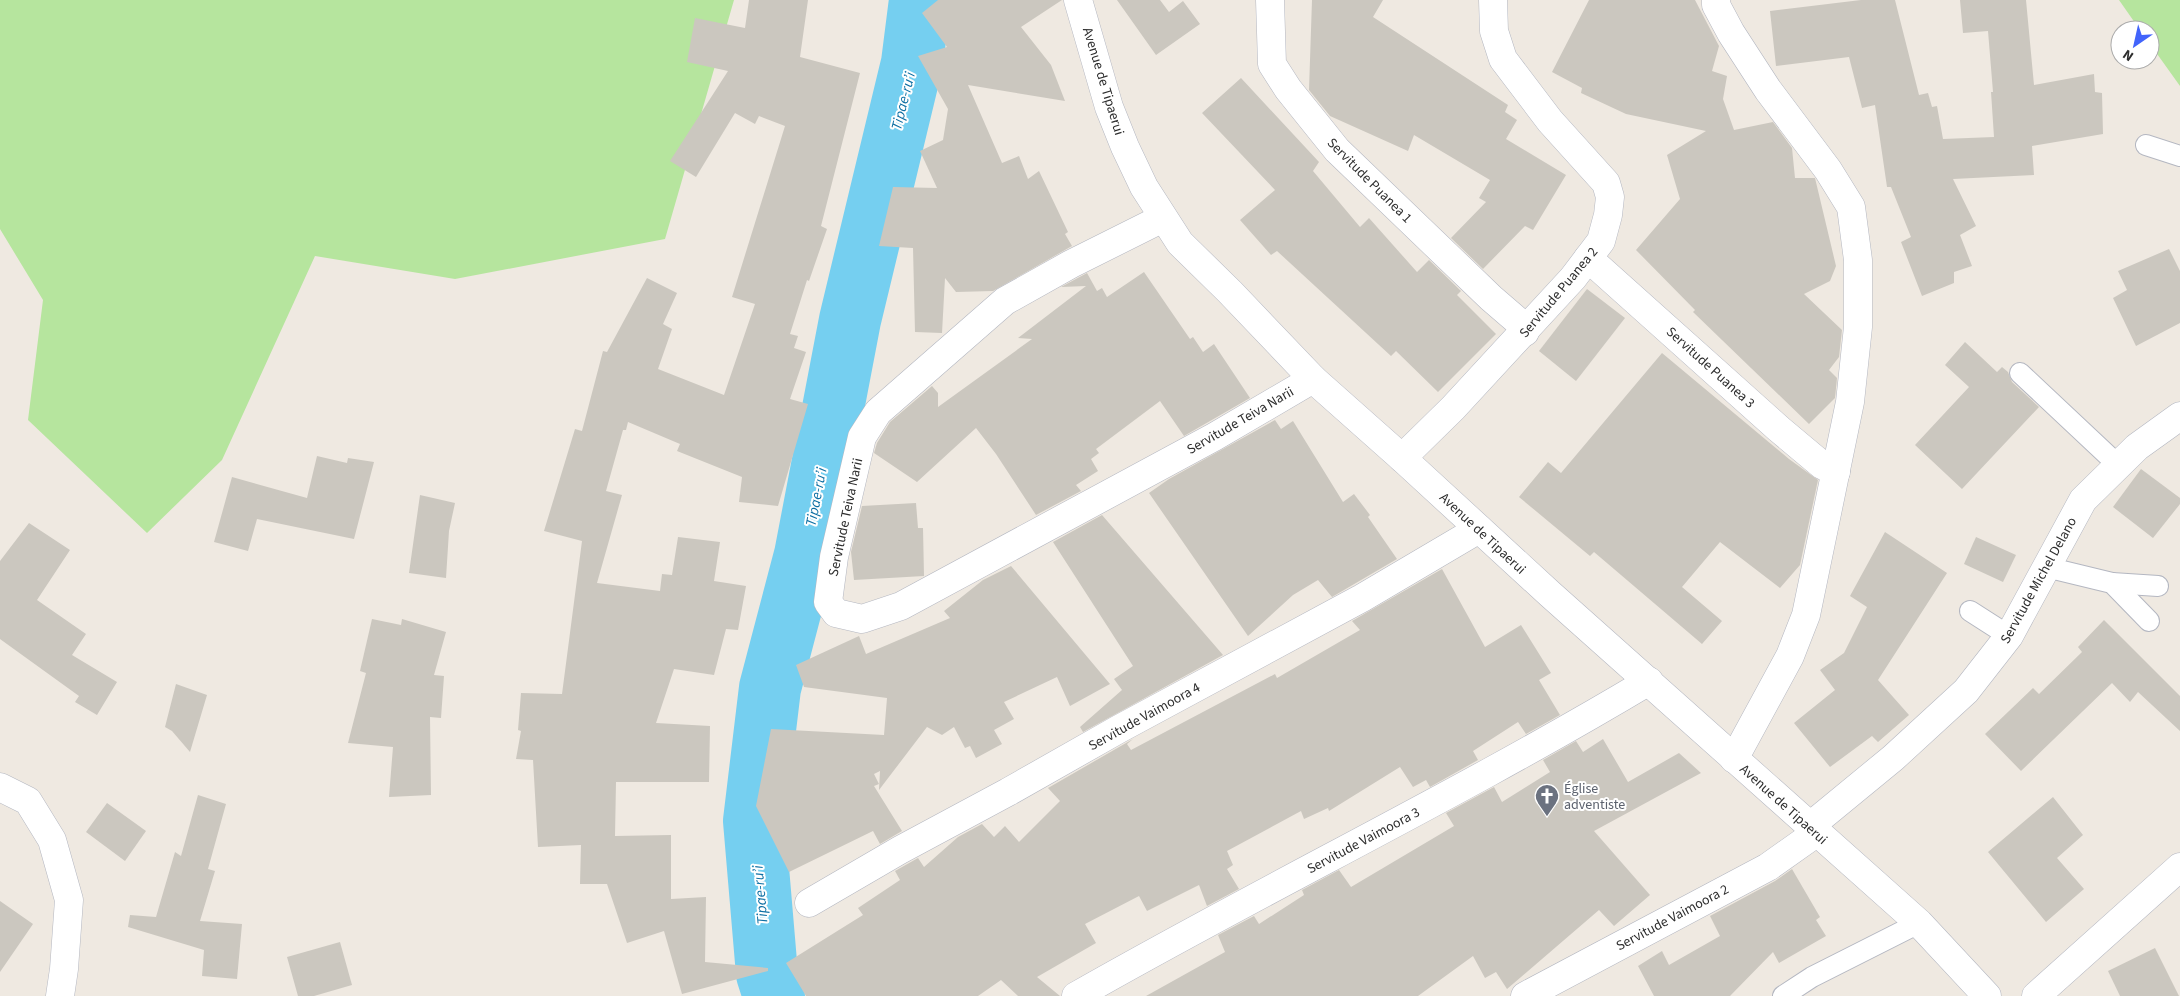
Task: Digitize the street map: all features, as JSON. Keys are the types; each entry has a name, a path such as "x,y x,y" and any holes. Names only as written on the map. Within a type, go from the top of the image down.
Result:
{"street":[{"name":"Avenue de Tipaerui","path":"1078,0 1109,108 1144,187 1180,243 1313,379 1550,594 1919,923 1987,996"},
{"name":"Servitude Puanea 1","path":"1270,0 1272,64 1288,90 1337,150 1491,298 1520,323 1525,332"},
{"name":"Servitude Puanea 2","path":"1402,458 1454,408 1573,278 1601,241 1608,215 1610,197 1606,183 1550,121 1503,59 1494,31 1493,0"},
{"path":"1716,0 1716,5 1731,33 1768,90 1828,170 1851,207 1858,260 1858,327 1850,402 1806,615 1790,656 1734,759"},
{"name":"Servitude Teiva Narii","path":"1163,218 1071,264 1005,301 878,412 862,437 834,557 828,602 836,614 862,620 901,606 1214,436 1313,379"},
{"name":"Servitude Puanea 3","path":"1588,258 1779,429 1822,465 1836,472"},
{"name":"Servitude Michel Delano","path":"1813,830 1966,691 2009,636 2083,500 2137,447 2180,416"},
{"name":"Servitude Vaimoora 4","path":"809,903 900,850 1119,729 1362,598 1479,529"},
{"name":"Servitude Vaimoora 3","path":"1076,996 1153,952 1555,737 1649,682"},
{"path":"0,787 28,801 52,840 69,900 60,996"},
{"name":"Servitude Vaimoora 2","path":"1525,996 1768,867 1813,830"},
{"path":"2036,996 2180,867"}],"lane":[{"path":"2146,145 2180,156"},
{"path":"2020,373 2118,465"},
{"path":"2046,567 2112,583 2158,586"},
{"path":"2112,583 2148,620"},
{"path":"1970,611 2009,636"},
{"path":"1783,996 1812,977 1919,923"}],"green space":[{"path":"0,0 734,0 665,239 455,279 315,256 222,460 147,533 28,420 43,300 0,229"},
{"path":"2119,0 2180,0 2180,86 2160,58 2160,20 2133,20"}],"building":[{"path":"749,0 808,0 800,57 860,73 821,226 827,229 809,281 807,280 790,334 798,336 794,348 806,352 790,399 808,404 778,506 739,502 742,477 677,451 680,444 628,422 626,430 623,430 606,491 622,495 597,583 660,591 662,574 672,575 678,537 720,542 714,581 746,586 738,630 726,629 714,675 674,669 656,723 710,726 709,782 616,782 615,836 671,835 671,899 706,897 705,962 768,968 768,971 682,994 664,931 627,943 607,884 580,884 581,845 538,847 533,760 516,759 521,731 518,730 521,693 562,694 582,541 544,531 575,429 582,431 603,351 607,352 647,278 677,293 663,324 672,329 658,369 724,395 755,304 732,297 785,126 759,116 755,124 735,113 696,177 670,161 728,71 687,62 695,18 745,28"},
{"path":"938,0 1062,0 1021,27 1051,65 1065,101 968,85 1002,163 1019,156 1028,179 1039,171 1068,232 1065,234 1072,246 993,291 956,292 945,278 942,333 915,332 913,248 879,246 893,187 937,188 920,151 943,140 948,109 918,56 947,47 922,13"},
{"path":"1117,0 1160,0 1169,12 1183,1 1200,24 1156,55"},
{"path":"1312,0 1383,0 1373,17 1508,105 1505,112 1517,120 1506,139 1566,175 1533,230 1525,226 1483,269 1451,238 1486,202 1479,198 1490,180 1414,135 1408,151 1330,116 1309,90"},
{"path":"1589,0 1695,0 1719,46 1712,71 1727,76 1723,99 1734,130 1773,122 1792,148 1795,178 1815,178 1836,266 1830,281 1804,294 1842,330 1839,357 1829,370 1837,378 1835,398 1809,424 1693,312 1695,310 1636,250 1680,199 1667,155 1706,131 1626,114 1581,93 1582,88 1552,72"},
{"path":"1861,0 1895,0 1919,95 1928,93 1932,107 1937,106 1943,139 1994,137 1991,92 1993,92 1988,31 1963,33 1960,0 2026,0 2034,85 2094,74 2095,92 2102,93 2103,134 2032,146 2034,175 1953,179 1976,226 1960,235 1972,266 1954,272 1954,283 1922,296 1901,242 1911,237 1891,187 1887,187 1875,105 1862,108 1849,57 1776,66 1770,11"},
{"path":"1241,78 1319,162 1313,171 1360,227 1369,218 1417,272 1429,260 1461,291 1457,295 1496,334 1438,392 1396,351 1391,356 1277,251 1271,255 1240,220 1275,190 1202,113"},
{"path":"2169,249 2180,271 2180,323 2136,346 2113,298 2127,290 2118,271"},
{"path":"1144,272 1190,339 1193,337 1203,352 1214,344 1250,398 1184,436 1160,401 1096,449 1099,453 1091,459 1098,471 1076,485 1081,491 1036,515 996,454 976,428 917,482 874,453 877,443 890,422 932,386 938,393 938,407 1032,339 1018,338 1086,286 1061,287 1087,273 1097,291 1102,288 1107,297"},
{"path":"1587,289 1625,318 1576,381 1539,351"},
{"path":"1965,342 1997,372 2002,367 2008,372 2012,382 2039,407 1962,489 1915,445 1969,387 1945,365"},
{"path":"1662,353 1789,459 1818,480 1800,565 1780,588 1720,542 1682,587 1722,621 1702,644 1594,552 1590,556 1519,497 1548,462 1561,473"},
{"path":"1275,420 1281,429 1293,421 1343,502 1354,494 1370,515 1368,517 1397,559 1332,597 1318,580 1293,595 1248,636 1149,493 1169,479"},
{"path":"317,456 347,463 348,458 374,462 354,539 257,519 248,551 214,542 232,477 307,498"},
{"path":"2141,469 2180,498 2180,504 2153,538 2113,507"},
{"path":"420,495 455,503 449,531 446,578 409,573"},
{"path":"916,503 918,528 923,528 924,576 854,580 851,552 862,506"},
{"path":"1102,515 1223,655 1083,732 1080,727 1122,690 1114,679 1133,666 1053,542"},
{"path":"29,523 70,550 37,600 86,634 72,655 117,682 97,715 75,702 79,696 0,639 0,561"},
{"path":"1885,532 1947,573 1878,680 1909,715 1878,742 1872,736 1830,767 1794,723 1835,690 1820,670 1844,653 1867,607 1850,596"},
{"path":"1976,537 2016,555 2003,582 1964,564"},
{"path":"1011,566 1110,684 1070,706 1057,677 1004,702 1014,719 994,730 1002,744 976,758 970,746 965,748 954,727 942,735 927,727 879,790 880,771 874,774 879,784 874,786 902,831 880,844 873,831 789,872 756,806 771,729 884,735 887,698 804,687 796,665 859,636 866,654 950,618 944,611 983,580"},
{"path":"1442,569 1485,647 1521,625 1551,673 1539,680 1560,715 1526,734 1518,722 1473,751 1478,760 1430,787 1426,780 1413,787 1400,767 1329,811 1328,808 1304,819 1301,811 1227,851 1233,865 1227,869 1239,889 1207,906 1199,885 1147,911 1139,896 1085,924 1096,943 1037,977 1060,996 1018,996 1001,980 978,996 806,996 786,963 863,915 858,908 900,880 895,871 918,858 924,867 958,837 982,824 994,837 1005,826 1019,842 1060,801 1048,788 1133,739 1127,744 1131,750 1275,674 1277,678 1360,630 1352,621"},
{"path":"372,619 401,625 402,619 446,632 434,675 444,676 441,718 430,717 431,795 389,797 393,747 348,743 366,673 360,671"},
{"path":"2104,620 2180,696 2180,731 2138,692 2130,702 2112,683 2021,771 1985,734 2033,688 2039,694 2082,652 2078,647"},
{"path":"176,684 207,695 190,752 172,731 165,727"},
{"path":"1603,739 1628,782 1679,753 1701,773 1594,831 1650,895 1614,926 1599,910 1507,989 1496,972 1485,978 1473,956 1418,996 1146,996 1225,952 1218,935 1254,916 1259,924 1304,895 1302,890 1339,870 1351,887 1454,826 1446,813 1494,787 1502,802 1550,772 1543,760 1576,741 1583,752"},
{"path":"198,795 226,804 208,869 215,871 200,921 242,924 237,979 202,976 204,950 128,927 130,915 156,917 175,852 181,856"},
{"path":"2053,797 2083,835 2057,858 2084,889 2046,922 1988,852"},
{"path":"107,803 146,831 125,861 86,832"},
{"path":"1792,869 1820,917 1816,920 1826,936 1779,963 1773,952 1730,996 1654,996 1638,966 1662,951 1669,965 1720,936 1710,916 1775,881"},
{"path":"0,901 33,924 0,972"},
{"path":"340,942 352,985 314,996 298,996 287,957"},
{"path":"2155,948 2179,996 2120,996 2108,971"}],"waterway":[{"name":"Tipae-ru’i","path":"774,996 767,974 754,821 770,688 805,555 850,320 912,63 920,0"}],"place":[{"name":"Église adventiste","path":"1547,817"}]}
